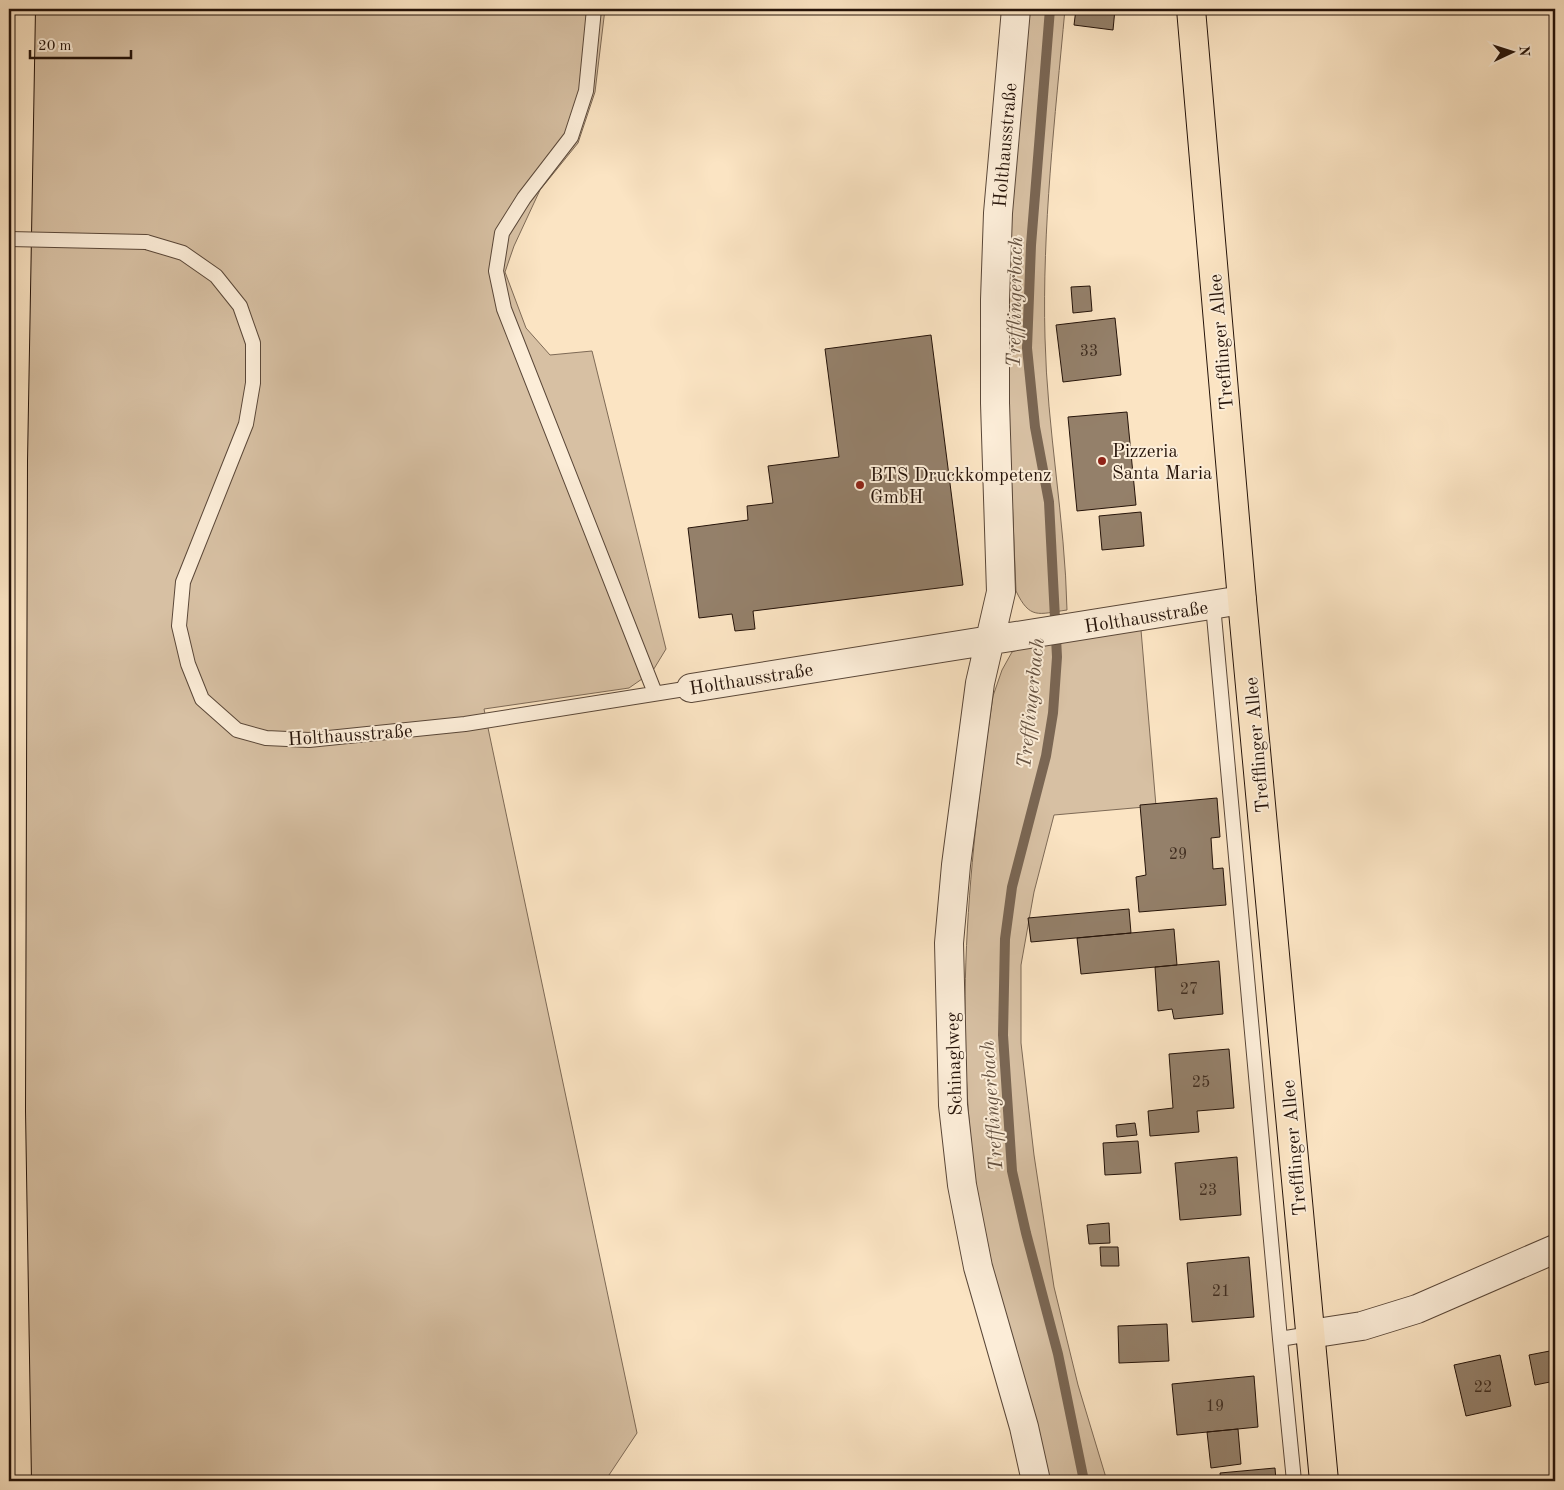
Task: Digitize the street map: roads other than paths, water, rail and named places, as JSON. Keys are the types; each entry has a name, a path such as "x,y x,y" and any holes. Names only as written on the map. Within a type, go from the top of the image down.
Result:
{"main road":[{"path":"17,1481 11,1112 13,471 21,9"},
{"name":"Trefflinger Allee","path":"1191,9 1242,600 1321,1333 1324,1481"}],"street":[{"name":"Holthausstraße","path":"991,640 1001,592 995,403 998,213 1016,9"},
{"name":"Holthausstraße","path":"691,688 1242,600"},
{"name":"Schinaglweg","path":"991,640 980,683 956,866 949,943 953,1105 962,1185 978,1267 1024,1427 1036,1481"},
{"path":"1321,1333 1362,1326 1417,1309 1555,1249"}],"lane":[{"path":"594,9 586,91 571,137 524,198 502,233 496,270 504,309 655,693"},
{"name":"Holthausstraße","path":"9,239 146,242 183,253 216,276 240,306 253,343 253,383 246,424 183,582 179,626 188,664 202,698 237,730 266,738 309,740 465,724 691,688"},
{"path":"1213,605 1294,1481"},
{"path":"1280,1339 1321,1333"}],"waterway":[{"name":"Trefflingerbach","path":"1050,9 1031,245 1027,348 1035,427 1049,502 1057,657 1053,713 1046,756 1012,887 1005,939 1003,1035 1012,1171 1026,1233 1058,1354 1084,1481"}],"place":[{"name":"Pizzeria Santa Maria","path":"1102,461"},
{"name":"BTS Druckkompetenz GmbH","path":"860,485"}]}
